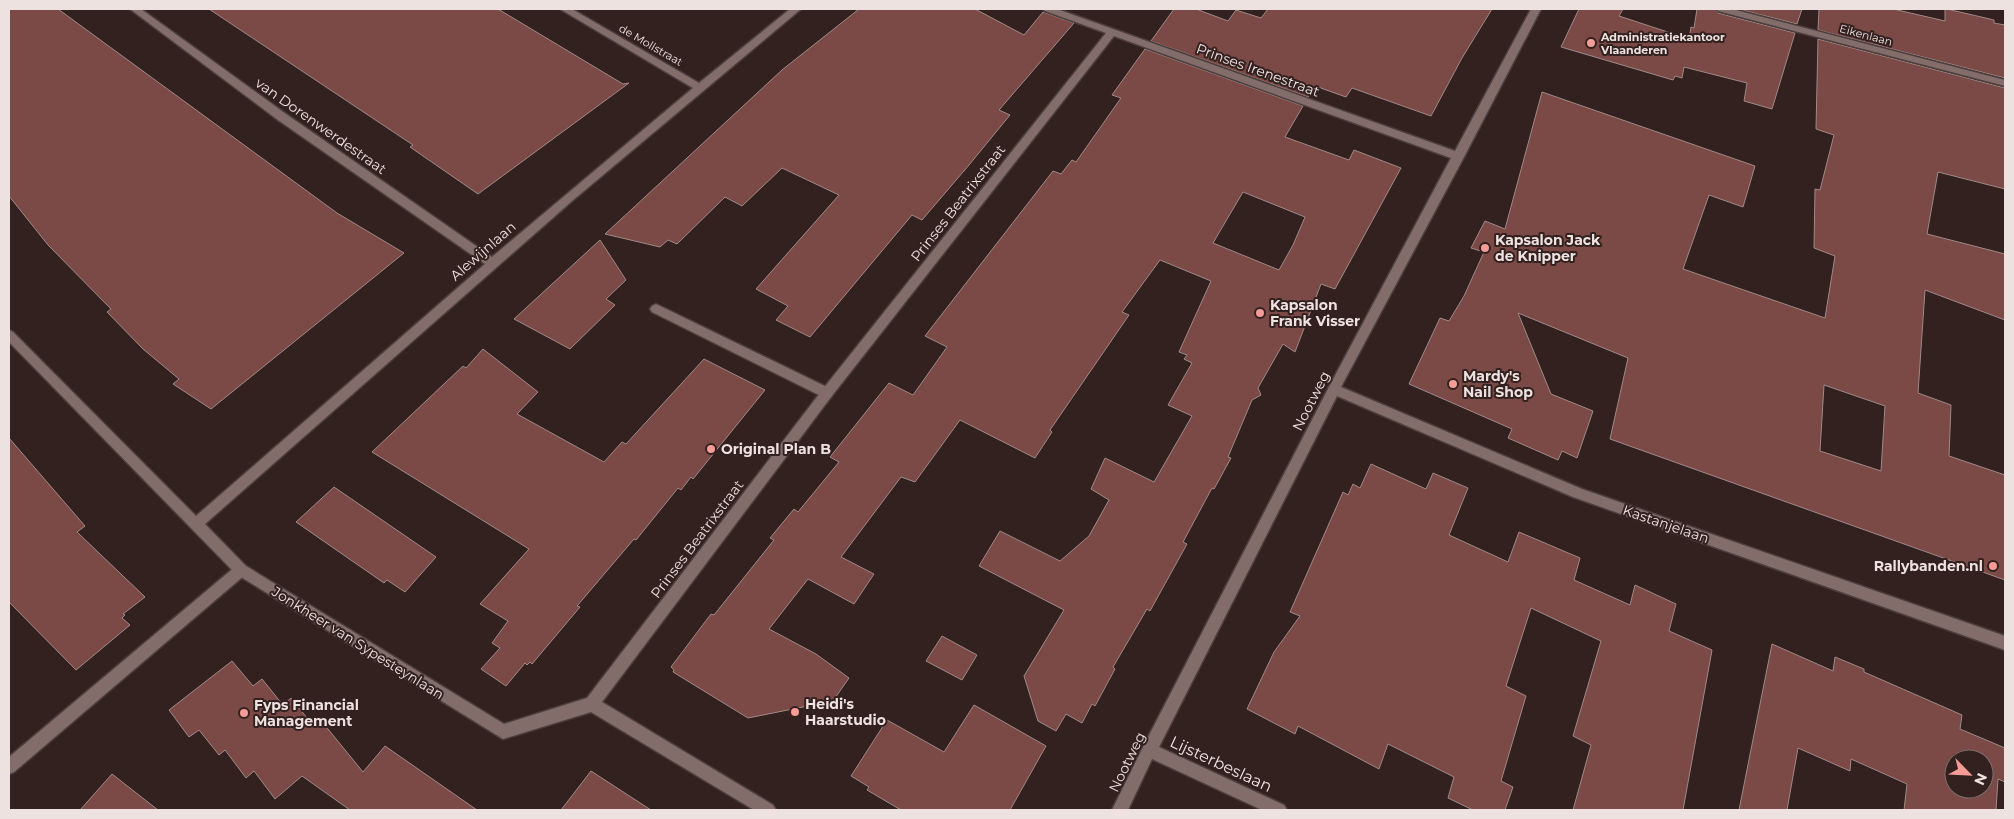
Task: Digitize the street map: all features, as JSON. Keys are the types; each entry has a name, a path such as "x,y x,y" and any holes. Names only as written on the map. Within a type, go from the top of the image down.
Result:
{"street":[{"name":"van Dorenwerdestraat","path":"135,9 282,116 492,263"},
{"name":"de Mollstraat","path":"565,9 699,87"},
{"name":"Alewijnlaan","path":"196,524 492,263 699,87 796,9"},
{"name":"Prinses Irenestraat","path":"1048,9 1458,157"},
{"name":"Nootweg","path":"1120,810 1334,389 1536,9"},
{"name":"Eikenlaan","path":"1720,9 2005,83"},
{"name":"Prinses Beatrixstraat","path":"592,704 827,393 1112,32"},
{"path":"656,309 827,393"},
{"name":"Jonkheer van Sypesteynlaan","path":"9,335 240,570 503,732 592,704"},
{"name":"Kastanjelaan","path":"1334,389 1578,493 2005,643"},
{"path":"9,768 240,570"},
{"path":"592,704 768,810"},
{"name":"Lijsterbeslaan","path":"1149,750 1279,810"}],"building":[{"path":"9,9 58,9 337,213 404,253 211,409 173,384 179,379 143,349 107,312 111,309 48,245 9,196"},
{"path":"209,9 498,9 623,84 629,83 478,194 410,147 413,145"},
{"path":"859,9 975,9 1024,35 1043,12 1074,23 999,110 1010,115 969,165 922,220 912,215 810,337 776,320 788,306 756,289 839,195 782,168 742,206 725,197 677,244 668,240 660,247 605,234 782,70"},
{"path":"1174,9 1196,9 1228,21 1236,10 1261,18 1268,9 1492,9 1462,58 1431,116 1352,88 1346,97 1315,86 1308,97 1151,41"},
{"path":"1579,9 1623,9 1619,16 1689,39 1691,27 1694,28 1697,9 1714,9 1718,13 1795,33 1772,109 1744,101 1747,83 1684,67 1682,78 1675,76 1673,80 1561,47"},
{"path":"1738,9 1802,9 1797,24"},
{"path":"1819,9 1893,9 1945,21 1945,9 1947,9 1994,20 1994,23 2005,25 2005,78 1818,30"},
{"path":"1818,39 2005,88 2005,189 1938,172 1927,234 2005,254 2005,320 1925,290 1918,393 1951,405 1949,456 2005,475 2005,580 1610,439 1628,358 1518,313 1551,394 1593,411 1577,458 1562,451 1558,460 1508,438 1512,429 1409,384 1440,318 1449,321 1464,296 1484,252 1471,248 1485,221 1505,229 1542,92 1755,166 1743,207 1709,195 1683,269 1825,318 1835,256 1814,248 1815,189 1820,190 1834,135 1816,129","holes":["1824,385 1885,406 1881,471 1820,451"]},
{"path":"1145,49 1303,106 1285,137 1349,160 1354,150 1401,168 1335,289 1321,284 1295,352 1283,344 1258,388 1261,395 1252,400 1228,457 1231,458 1214,489 1212,488 1183,542 1187,544 1150,611 1147,609 1113,667 1115,669 1095,706 1092,704 1082,723 1066,714 1056,731 1038,721 1024,676 1064,610 979,566 1000,531 1060,561 1089,536 1109,500 1091,489 1105,458 1154,482 1192,416 1168,405 1192,363 1184,359 1187,355 1179,352 1211,281 1160,260 1122,312 1129,315 1050,430 1052,432 1035,458 960,420 915,482 901,477 841,557 874,574 854,604 808,579 769,629 816,654 849,678 833,701 748,718 673,672 674,670 671,667 711,614 714,615 774,540 770,538 794,509 798,512 839,462 830,457 889,383 913,395 947,347 925,336 1053,171 1061,174 1072,160 1076,162 1121,98 1112,95","holes":["1243,192 1305,217 1293,245 1279,270 1213,243"]},
{"path":"600,240 626,280 606,299 615,305 570,349 514,319"},
{"path":"483,349 538,392 517,414 604,462 622,442 626,444 704,359 765,390 693,479 691,477 681,490 678,488 636,540 634,539 577,606 580,607 532,664 530,662 527,665 525,663 506,686 481,669 500,648 492,643 508,621 480,604 529,549 372,452 463,366 466,368"},
{"path":"9,438 85,526 77,532 145,597 123,614 125,615 122,618 130,625 76,670 9,602"},
{"path":"1371,464 1426,489 1433,473 1468,488 1449,535 1508,562 1519,532 1580,558 1574,580 1630,605 1635,585 1676,604 1669,631 1712,650 1683,810 1573,810 1591,745 1573,736 1601,641 1531,608 1506,686 1526,696 1501,781 1513,787 1505,810 1473,810 1448,798 1454,777 1388,744 1379,769 1298,726 1295,734 1247,709 1274,652 1300,616 1290,612 1343,492 1348,495 1353,484 1360,488"},
{"path":"334,487 436,557 405,592 387,580 384,583 296,522"},
{"path":"942,636 977,655 962,680 926,661"},
{"path":"1772,644 1833,671 1835,657 1864,669 1864,672 1962,715 1960,729 2005,748 2005,782 1998,779 1996,810 1904,810 1907,784 1851,759 1850,771 1798,748 1787,810 1739,810"},
{"path":"232,661 253,686 262,679 283,705 291,698 312,724 319,718 363,772 385,746 477,810 350,810 302,776 275,799 254,771 246,778 225,750 219,755 199,730 189,737 169,710"},
{"path":"974,705 1046,746 1010,810 901,810 867,790 869,787 851,776 887,720 944,752"},
{"path":"591,771 651,810 561,810"},
{"path":"112,774 158,810 80,810"}],"place":[{"name":"Administratiekantoor Vlaanderen","path":"1591,43"},
{"name":"Kapsalon Jack de Knipper","path":"1485,248"},
{"name":"Kapsalon Frank Visser","path":"1260,313"},
{"name":"Mardy's Nail Shop","path":"1453,384"},
{"name":"Original Plan B","path":"711,449"},
{"name":"Rallybanden.nl","path":"1993,566"},
{"name":"Heidi's Haarstudio","path":"795,712"},
{"name":"Fyps Financial Management","path":"244,713"}]}
